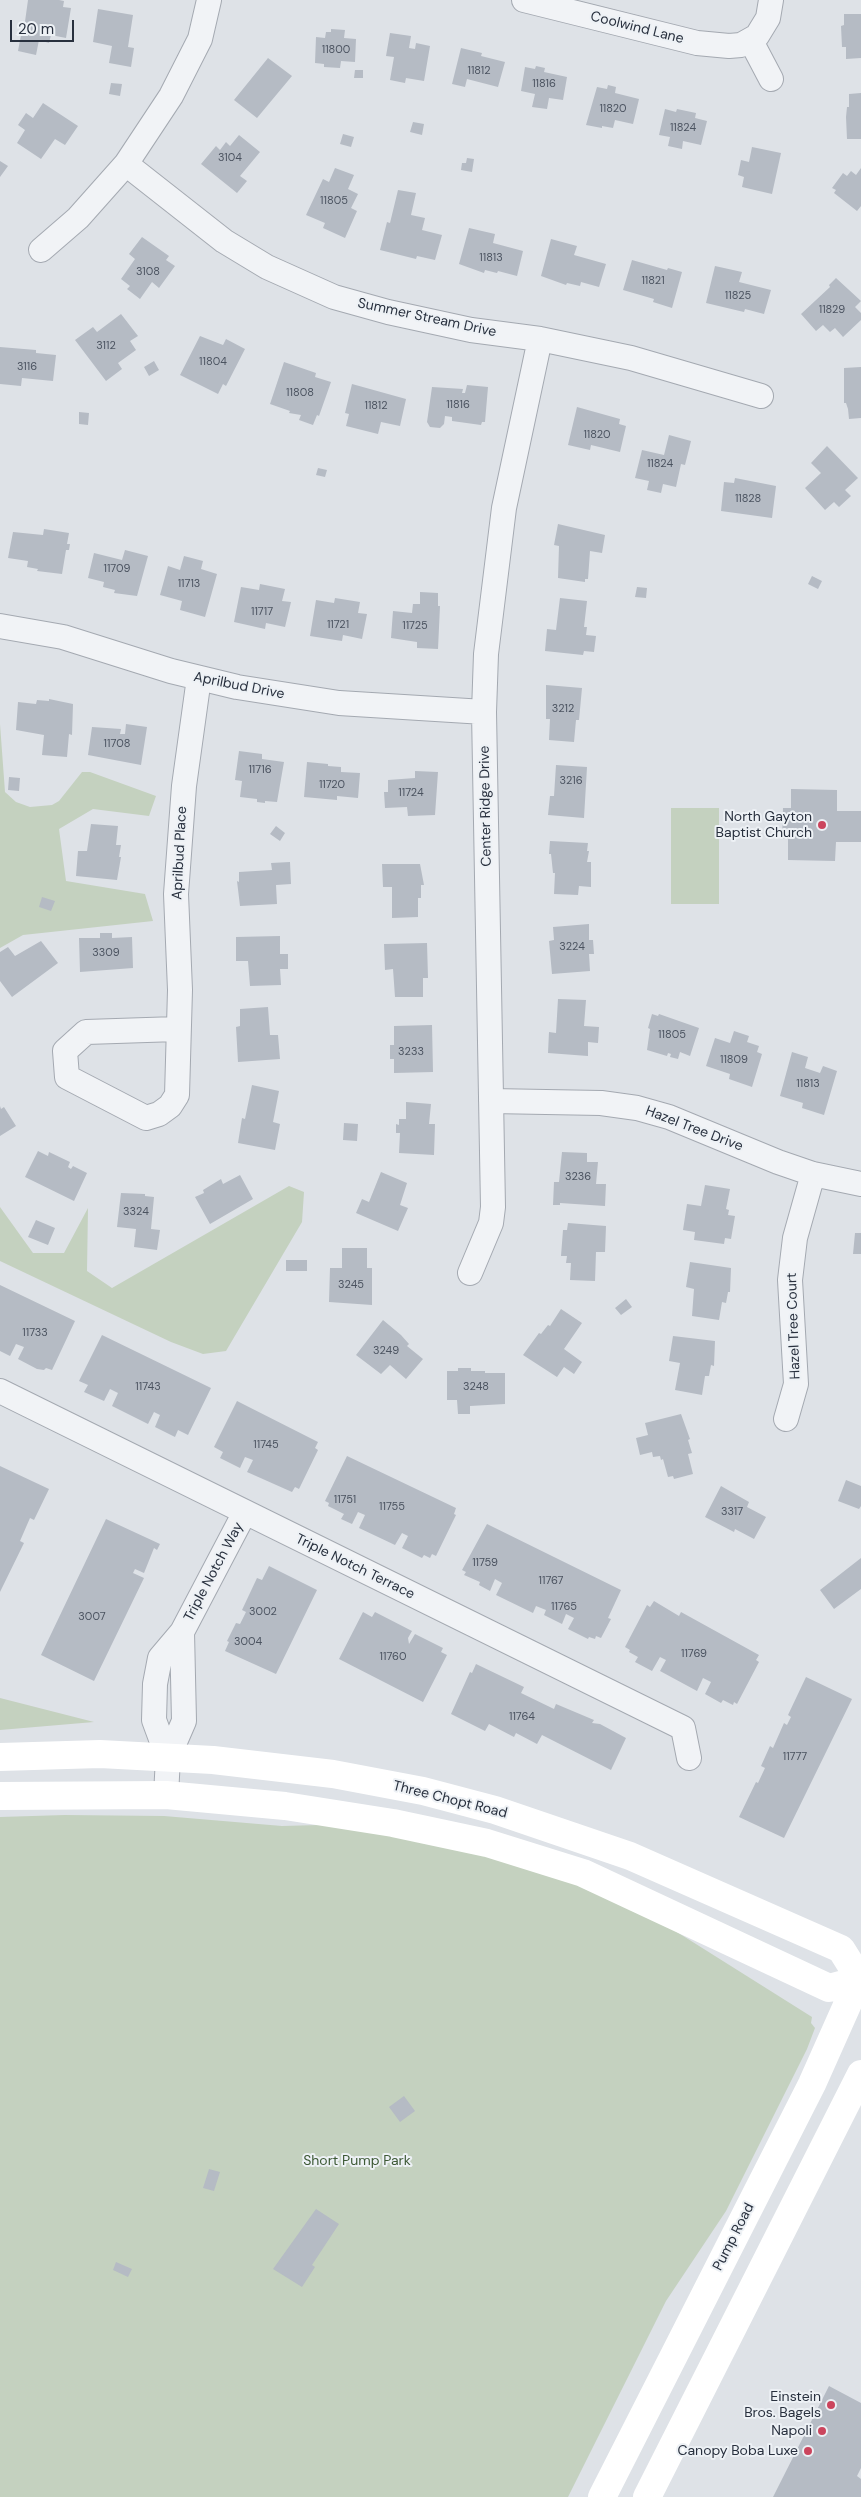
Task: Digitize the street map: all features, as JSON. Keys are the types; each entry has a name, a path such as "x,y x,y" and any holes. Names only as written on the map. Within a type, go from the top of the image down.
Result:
{"main road":[{"name":"Three Chopt Road","path":"0,1757 100,1754 260,1765 333,1774 423,1791 495,1810 569,1833 630,1856 840,1949 860,1978"},
{"path":"0,1796 166,1795 285,1806 393,1823 487,1844 584,1873 829,1988 860,1978"},
{"name":"Pump Road","path":"602,2497 812,2084 860,1978"},
{"path":"647,2497 861,2074"}],"street":[{"path":"41,250 78,218 126,164 179,80 200,39 209,0"},
{"name":"Coolwind Lane","path":"524,0 696,43 729,46 751,41"},
{"path":"771,0 768,18 757,36 751,41 772,79"},
{"name":"Summer Stream Drive","path":"126,164 224,241 266,267 334,297 388,312 471,330 540,339 631,358 760,396"},
{"name":"Center Ridge Drive","path":"470,1273 491,1223 491,1101 484,712 486,654 496,560 504,508 540,339"},
{"name":"Aprilbud Drive","path":"0,626 63,637 171,672 237,687 339,704 484,712"},
{"name":"Aprilbud Place","path":"177,1029 86,1032 65,1051 67,1076 146,1118 159,1114 170,1106 177,1095 177,1029 180,990 176,894 184,786 199,678"},
{"name":"Hazel Tree Drive","path":"491,1101 601,1103 637,1108 669,1117 778,1162 813,1174 861,1184"},
{"name":"Hazel Tree Court","path":"786,1420 796,1384 790,1280 795,1238 813,1174"},
{"name":"Triple Notch Terrace","path":"0,1391 683,1728 689,1758"},
{"name":"Triple Notch Way","path":"166,1795 168,1758 184,1721 182,1632 245,1512"}],"green space":[{"path":"0,724 5,792 16,802 30,807 52,805 59,801 82,772 90,772 156,796 149,816 93,809 59,829 66,881 145,894 153,921 23,935 0,948"},
{"path":"671,808 719,808 719,904 671,904"},
{"path":"289,1186 304,1192 302,1222 226,1351 203,1354 171,1342 0,1261 0,1207 33,1253 64,1253 88,1208 87,1271 112,1288"},
{"path":"0,1698 94,1722 0,1730"},
{"name":"Short Pump Park","path":"65,1815 164,1816 282,1826 393,1823 583,1873 812,2017 811,2023 815,2028 807,2049 726,2211 666,2301 568,2497 0,2497 0,1817"}],"building":[{"path":"28,0 59,0 64,1 63,7 71,8 66,38 51,35 49,43 39,40 36,55 18,51 21,35 23,36"},
{"path":"98,9 133,15 128,47 134,48 131,67 109,63 112,46 93,42"},
{"path":"844,14 861,14 861,58 846,59 846,47 842,47 841,26 844,25"},
{"path":"331,29 345,30 344,38 356,39 355,62 341,61 340,68 324,67 324,64 315,63 316,37 325,38 326,32 331,32"},
{"path":"390,33 411,36 409,48 415,49 416,43 430,46 424,81 406,78 405,83 390,80 394,57 386,56"},
{"path":"461,48 482,53 481,56 505,62 498,87 467,79 465,87 452,84"},
{"path":"268,58 292,76 257,118 234,100"},
{"path":"536,66 545,68 544,72 567,77 563,100 549,98 547,109 532,107 535,94 521,91 525,67 535,69"},
{"path":"355,70 363,70 363,78 354,78"},
{"path":"111,83 122,84 120,96 109,94"},
{"path":"608,85 616,87 615,93 639,99 633,124 615,120 613,128 586,125 597,87 607,89"},
{"path":"861,93 861,139 847,139 846,117 847,107 849,107 849,94"},
{"path":"43,103 78,126 65,145 55,139 41,159 17,143 25,130 18,125 26,113 33,118"},
{"path":"665,109 676,112 677,109 696,113 695,118 707,121 701,145 683,141 682,149 668,146 670,137 659,135"},
{"path":"413,122 424,124 422,135 410,132"},
{"path":"343,134 354,137 351,147 340,144"},
{"path":"239,135 260,152 240,176 247,181 237,193 201,164 216,146 220,150 226,142 230,146"},
{"path":"752,147 781,153 772,194 742,187 744,177 738,175 741,160 749,162"},
{"path":"467,158 474,159 472,172 461,170 462,163 466,163"},
{"path":"0,161 8,166 0,177"},
{"path":"335,168 354,175 348,189 358,194 351,208 357,211 345,238 323,228 325,223 306,215 323,179 329,182"},
{"path":"861,168 861,206 857,211 834,193 836,190 832,188 843,173 847,176 851,171 856,175"},
{"path":"398,190 416,193 411,215 425,218 422,230 442,235 435,260 417,256 416,259 380,250 387,222 390,223"},
{"path":"469,228 495,234 493,243 523,251 517,276 498,271 497,273 485,270 484,273 459,264"},
{"path":"142,237 169,256 166,260 175,266 159,288 152,282 140,299 127,289 130,286 121,279 135,259 129,254"},
{"path":"551,239 577,246 574,255 606,264 599,287 581,282 580,286 567,283 566,285 541,276"},
{"path":"632,260 667,270 668,268 682,272 672,308 653,302 654,299 623,290"},
{"path":"715,266 742,272 739,282 771,290 764,314 745,309 744,312 706,303"},
{"path":"836,278 861,301 855,307 861,313 861,320 843,337 835,328 830,332 823,325 816,331 801,314 830,287 829,285"},
{"path":"121,314 138,336 130,341 136,350 118,363 122,369 106,381 75,340 93,327 97,332"},
{"path":"200,336 223,345 226,339 245,349 226,386 223,384 218,394 180,375"},
{"path":"0,347 36,350 36,353 56,355 53,381 22,378 21,386 0,384"},
{"path":"154,361 159,370 149,376 144,367"},
{"path":"284,362 316,373 315,377 331,382 319,416 317,415 313,425 299,420 301,415 289,413 290,411 270,404"},
{"path":"861,367 861,418 849,419 848,409 846,403 844,403 844,368"},
{"path":"352,384 406,399 400,426 381,422 378,434 346,426 349,414 345,413"},
{"path":"467,385 488,387 485,422 482,422 481,425 452,421 452,417 445,416 444,424 440,428 430,427 427,422 432,387 463,389 462,393 465,393"},
{"path":"577,407 620,419 619,424 626,426 620,452 591,445 590,450 568,445"},
{"path":"79,412 89,413 88,425 79,424"},
{"path":"669,435 691,441 685,465 681,464 676,487 663,484 661,493 647,490 649,481 635,478 642,450 664,455"},
{"path":"827,446 858,478 845,490 851,496 839,507 834,502 825,510 805,488 821,473 811,463"},
{"path":"318,468 327,470 325,477 316,475"},
{"path":"735,478 776,486 772,518 721,511 724,482 734,483"},
{"path":"558,524 605,535 602,553 590,551 588,579 585,579 585,582 558,578 559,546 554,545"},
{"path":"44,529 69,533 67,544 70,544 69,550 66,550 62,574 37,571 38,569 27,567 28,561 8,558 13,532 43,535"},
{"path":"125,550 148,556 137,596 114,593 115,590 103,587 104,582 88,578 94,553 122,560"},
{"path":"184,556 203,561 201,569 217,574 205,617 180,610 182,601 160,595 168,566 180,570"},
{"path":"812,576 822,581 818,589 808,584"},
{"path":"260,584 285,589 282,601 291,602 285,627 266,623 265,629 234,622 241,587 259,590"},
{"path":"637,587 647,588 646,598 635,597"},
{"path":"420,592 438,593 438,606 440,606 438,649 417,648 417,642 391,638 393,611 412,613 413,604 420,604"},
{"path":"335,598 360,602 358,613 367,614 362,639 343,635 342,641 310,636 316,600 334,603"},
{"path":"560,598 587,601 584,627 587,627 586,635 596,636 594,652 584,651 583,655 545,651 547,629 556,630"},
{"path":"546,685 582,688 579,720 576,720 574,742 549,740 550,719 546,719"},
{"path":"49,699 73,704 72,735 69,734 67,757 42,755 44,735 16,730 18,702 36,704 37,700 49,701"},
{"path":"126,724 147,727 141,765 88,755 92,727 121,729 120,734 125,734"},
{"path":"239,751 262,754 262,759 284,762 277,802 257,802 257,799 240,797 242,781 235,780"},
{"path":"307,762 341,767 341,772 360,773 358,798 337,796 337,800 304,797"},
{"path":"556,765 587,767 584,818 548,815 550,796 554,796"},
{"path":"415,771 438,772 435,815 408,816 407,807 385,808 384,792 388,792 388,780 415,778"},
{"path":"9,777 20,778 19,791 8,790"},
{"name":"North Gayton Baptist Church","path":"791,789 837,790 837,811 861,811 861,842 836,842 835,861 788,860 788,839 782,839 783,808 791,808"},
{"path":"91,824 118,826 116,845 121,845 119,857 121,857 117,880 76,876 78,851 87,851"},
{"path":"276,826 285,833 280,841 270,834"},
{"path":"550,841 588,843 587,862 591,862 591,887 579,886 578,895 554,894 555,873 553,873 551,854 549,854"},
{"path":"290,862 291,884 276,885 277,904 240,906 237,881 239,882 239,872 272,870 271,863"},
{"path":"382,864 420,864 424,885 421,885 421,898 418,898 418,917 392,918 392,887 383,887"},
{"path":"42,897 55,901 51,911 39,907"},
{"path":"589,924 589,940 593,940 594,954 589,954 590,971 552,974 549,941 554,940 553,927"},
{"path":"100,933 112,933 112,938 132,937 133,968 80,972 79,938 100,938"},
{"path":"280,936 280,954 288,954 288,969 280,969 281,985 250,986 248,961 236,961 236,937"},
{"path":"41,941 58,963 12,997 0,981 0,952 8,947 15,956"},
{"path":"427,943 428,978 423,978 423,997 395,997 393,969 385,970 384,944"},
{"path":"558,999 586,1000 584,1026 599,1027 598,1043 588,1042 588,1056 548,1053 549,1032 556,1033"},
{"path":"268,1007 270,1035 278,1035 280,1059 238,1062 236,1027 240,1026 240,1009"},
{"path":"652,1014 658,1016 659,1014 699,1028 690,1056 680,1052 678,1059 670,1057 671,1054 668,1053 667,1056 647,1050 650,1029 648,1028"},
{"path":"432,1025 433,1072 394,1073 394,1059 390,1059 390,1045 394,1045 394,1026"},
{"path":"734,1031 749,1036 747,1042 759,1046 757,1052 762,1054 752,1087 729,1079 730,1074 706,1066 715,1038 730,1043"},
{"path":"792,1052 808,1057 805,1068 820,1073 823,1066 837,1071 824,1115 802,1108 803,1103 780,1096"},
{"path":"252,1085 279,1091 273,1122 280,1124 275,1150 238,1143 242,1118 245,1119"},
{"path":"406,1102 431,1104 429,1124 435,1124 434,1155 399,1153 400,1133 396,1133 396,1124 399,1125 399,1119 406,1119"},
{"path":"0,1106 1,1109 4,1107 16,1126 0,1136"},
{"path":"344,1123 358,1124 357,1141 343,1140"},
{"path":"38,1151 48,1156 49,1152 70,1162 68,1167 71,1169 73,1166 87,1173 74,1201 25,1177"},
{"path":"562,1152 587,1153 587,1162 598,1162 596,1184 606,1184 605,1206 560,1203 560,1205 553,1205 554,1182 559,1182"},
{"path":"381,1172 407,1183 400,1205 408,1208 398,1231 356,1213 362,1199 369,1202"},
{"path":"240,1175 253,1199 210,1224 195,1197 204,1193 203,1190 221,1179 223,1184"},
{"path":"705,1185 730,1189 726,1209 729,1210 728,1215 735,1216 731,1239 725,1238 724,1244 694,1240 695,1232 683,1230 687,1204 701,1206"},
{"path":"121,1193 145,1194 145,1196 154,1197 151,1229 160,1230 157,1250 134,1247 136,1229 117,1227"},
{"path":"36,1220 55,1228 48,1245 28,1237"},
{"path":"568,1223 606,1226 605,1252 596,1252 595,1281 570,1280 571,1263 566,1263 567,1256 561,1256 563,1230 567,1230"},
{"path":"855,1233 861,1233 861,1254 853,1254"},
{"path":"342,1248 367,1248 367,1268 372,1268 372,1305 329,1302 330,1268 342,1268"},
{"path":"286,1260 307,1260 307,1271 286,1271"},
{"path":"690,1262 731,1268 730,1292 728,1292 726,1303 722,1302 719,1320 692,1316 694,1289 686,1287"},
{"path":"0,1285 75,1321 52,1370 46,1368 44,1370 37,1369 18,1359 24,1347 16,1344 10,1356 0,1351"},
{"path":"626,1299 632,1307 621,1315 615,1308"},
{"path":"561,1309 582,1323 564,1349 582,1362 574,1374 564,1367 557,1377 523,1355 539,1333 541,1334 548,1325 550,1326"},
{"path":"383,1320 401,1335 409,1344 407,1346 423,1359 406,1379 390,1365 381,1374 356,1355"},
{"path":"102,1335 211,1388 188,1435 178,1430 175,1437 155,1427 160,1415 154,1412 148,1424 112,1406 118,1393 110,1389 104,1401 84,1392 88,1385 79,1381"},
{"path":"673,1336 715,1341 714,1366 711,1365 709,1376 705,1376 702,1395 675,1390 680,1363 669,1361"},
{"path":"458,1368 471,1368 471,1371 485,1371 485,1373 505,1373 505,1404 470,1406 470,1414 458,1414 457,1400 447,1400 447,1371 458,1371"},
{"path":"237,1401 318,1442 315,1448 318,1450 299,1489 295,1487 292,1492 247,1472 253,1460 245,1457 240,1468 220,1458 223,1452 214,1447"},
{"path":"681,1414 690,1439 688,1440 692,1453 688,1454 693,1474 674,1479 673,1476 668,1477 663,1459 661,1460 660,1456 653,1457 652,1452 640,1455 636,1438 648,1435 645,1423"},
{"path":"347,1456 456,1508 454,1514 456,1515 436,1556 432,1554 430,1558 424,1555 422,1558 402,1548 408,1536 402,1533 395,1545 359,1528 365,1515 358,1512 352,1524 341,1519 344,1514 328,1506 329,1503 325,1501"},
{"path":"0,1466 49,1489 34,1520 30,1518 20,1541 24,1543 0,1592"},
{"path":"846,1480 861,1486 861,1506 859,1509 838,1501"},
{"path":"721,1486 749,1502 747,1507 766,1517 754,1539 735,1529 734,1532 705,1517"},
{"path":"106,1519 160,1544 157,1550 154,1548 144,1573 135,1569 133,1573 144,1578 94,1681 41,1655"},
{"path":"487,1524 621,1590 608,1618 611,1619 601,1638 596,1636 595,1639 589,1637 588,1639 568,1629 574,1618 566,1614 562,1624 544,1615 546,1610 536,1606 533,1613 496,1595 502,1583 495,1579 490,1591 479,1585 480,1582 464,1575 466,1572 462,1570"},
{"path":"861,1558 861,1589 834,1609 820,1590"},
{"path":"269,1566 317,1590 276,1674 225,1651 229,1642 227,1641 236,1623 240,1624 246,1612 242,1610 257,1578 262,1580"},
{"path":"654,1601 679,1616 681,1612 759,1655 756,1660 759,1662 737,1704 734,1702 733,1705 723,1700 721,1703 705,1694 711,1682 703,1678 697,1691 660,1671 666,1660 660,1657 652,1671 635,1662 638,1657 629,1652 630,1650 625,1647 647,1605 650,1607"},
{"path":"363,1612 372,1617 375,1612 412,1631 408,1638 409,1644 415,1634 443,1648 441,1652 447,1655 423,1702 339,1659"},
{"path":"476,1664 524,1687 521,1693 554,1709 556,1704 594,1720 592,1723 600,1724 626,1738 611,1770 542,1735 537,1744 516,1733 514,1737 489,1724 485,1731 451,1714 470,1672 472,1673"},
{"path":"806,1677 852,1699 784,1838 739,1817 765,1768 761,1766 770,1746 773,1748 784,1723 787,1725 791,1717 788,1715"},
{"path":"404,2096 415,2111 400,2122 389,2107"},
{"path":"209,2169 220,2172 214,2191 203,2188"},
{"path":"316,2209 339,2224 312,2265 315,2267 302,2287 273,2269"},
{"path":"116,2262 132,2269 128,2277 113,2270"},
{"path":"829,2386 861,2403 861,2468 857,2476 861,2479 861,2497 773,2497"}],"place":[{"name":"North Gayton Baptist Church","path":"822,825"},
{"name":"Einstein Bros. Bagels","path":"831,2405"},
{"name":"Napoli","path":"822,2431"},
{"name":"Canopy Boba Luxe","path":"808,2451"}]}
